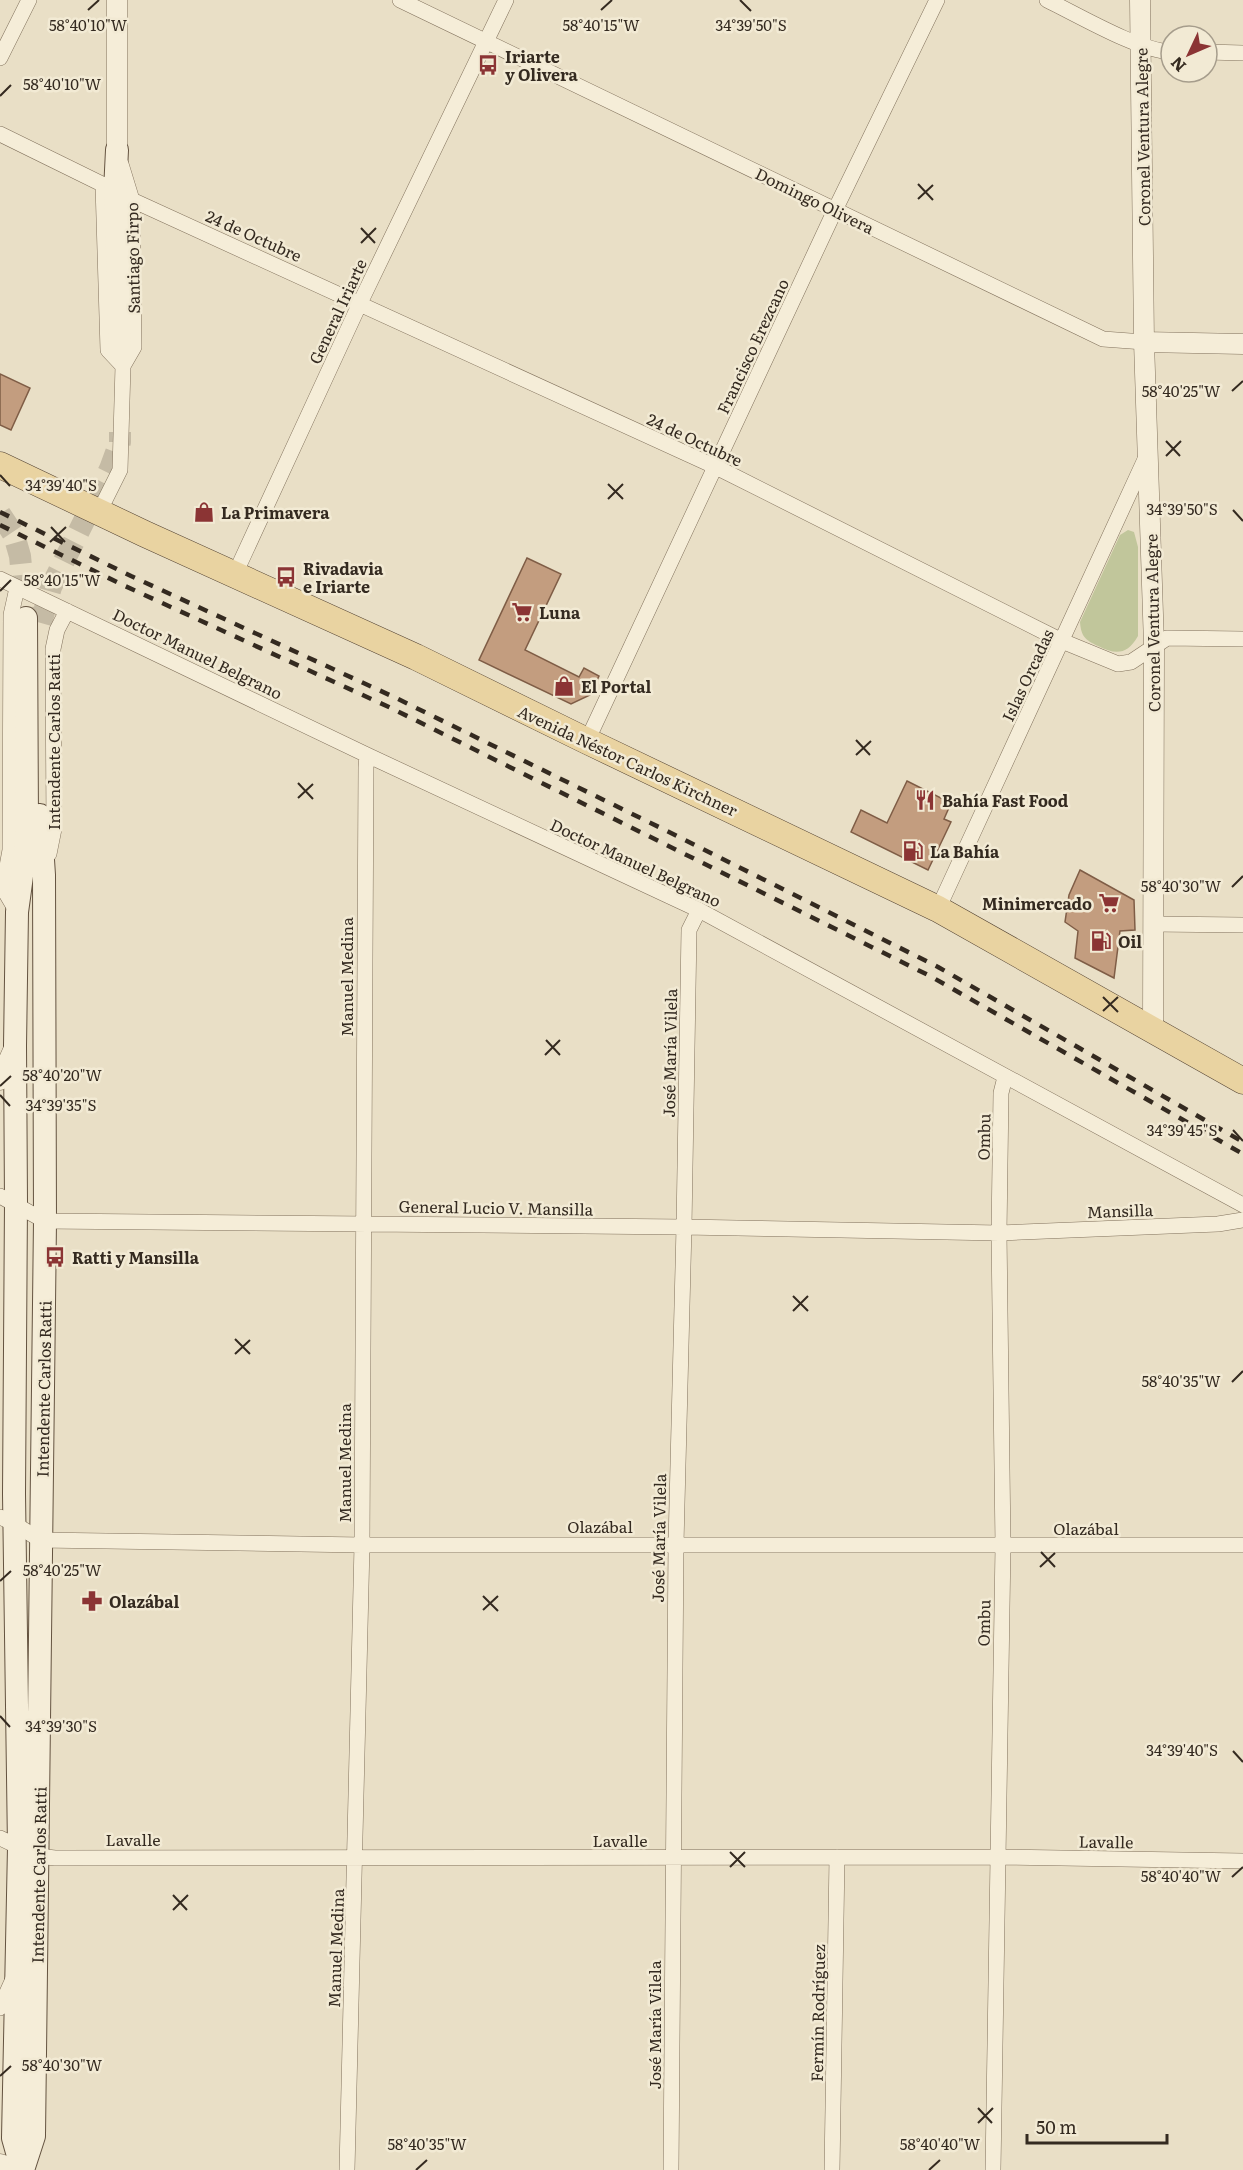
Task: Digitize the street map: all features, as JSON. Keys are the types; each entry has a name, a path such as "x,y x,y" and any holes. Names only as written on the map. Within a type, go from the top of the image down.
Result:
{"main road":[{"name":"Santiago Firpo","path":"117,150 122,358"},
{"name":"Avenida Néstor Carlos Kirchner","path":"0,465 416,657 938,909 1243,1081"},
{"name":"Intendente Carlos Ratti","path":"21,2170 13,2138 19,1847 40,1540 45,1221 44,875 40,828 34,621 27,824 16,912 15,1046 8,1199 7,1520 19,1847 34,2136 21,2170"}],"street":[{"path":"0,58 29,0"},
{"name":"Santiago Firpo","path":"117,0 117,150"},
{"name":"Domingo Olivera","path":"400,0 1103,339 1243,344"},
{"name":"General Iriarte","path":"235,574 360,303 506,0"},
{"name":"Francisco Erezcano","path":"587,741 835,210 937,0"},
{"path":"1047,0 1159,52"},
{"name":"Coronel Ventura Alegre","path":"1140,0 1144,342 1154,645 1153,1029"},
{"path":"1219,52 1243,53"},
{"name":"24 de Octubre","path":"2,141 716,467 1062,641 1118,664 1131,662 1167,638 1243,639"},
{"name":"Santiago Firpo","path":"117,192 108,350 122,358"},
{"name":"Santiago Firpo","path":"99,512 120,470 122,358 134,347 117,192"},
{"name":"Islas Orcadas","path":"938,909 1147,455"},
{"name":"Doctor Manuel Belgrano","path":"0,579 367,755 699,910 1243,1205"},
{"name":"Intendente Carlos Ratti","path":"16,912 1,887 10,850 11,615 17,588"},
{"name":"Intendente Carlos Ratti","path":"44,875 54,829 53,649 57,630 67,611"},
{"name":"Manuel Medina","path":"347,2170 362,1545 367,755"},
{"name":"José María Vilela","path":"671,2170 675,1544 689,930 699,910"},
{"path":"1153,924 1243,926"},
{"path":"0,1080 15,1046"},
{"name":"Ombu","path":"993,2170 1003,1546 999,1233 1001,1093 1005,1077"},
{"path":"8,1199 45,1221"},
{"name":"Mansilla","path":"999,1233 1218,1224 1243,1220"},
{"name":"General Lucio V. Mansilla","path":"45,1221 684,1227 999,1233"},
{"path":"7,1520 40,1540"},
{"name":"Olazábal","path":"40,1540 362,1545 1243,1545"},
{"name":"Lavalle","path":"19,1847 356,1857 997,1857 1243,1861"},
{"name":"Fermín Rodríguez","path":"832,2170 837,1857"},
{"path":"0,2008 16,1973"},
{"path":"0,2164 21,2170"}],"green space":[{"path":"1128,530 1134,532 1138,547 1138,636 1130,647 1116,652 1104,649 1087,639 1081,631 1080,622 1120,535"}],"building":[{"path":"0,374 30,388 11,430 0,425"},
{"name":"Luna","path":"527,558 561,574 525,650 579,677 584,668 599,676 590,695 571,704 479,660"},
{"name":"La Bahía","path":"907,781 951,803 944,819 951,822 928,870 851,832 861,810 887,823"},
{"path":"1080,870 1134,900 1135,930 1120,931 1114,978 1075,958 1078,931 1065,922 1069,895"}],"tunnel":[{"path":"41,623 51,587 110,469 120,442 120,432"},
{"path":"0,514 14,535 20,556 26,618"}],"railway":[{"path":"0,512 131,576 396,698 938,967 1243,1142"},
{"path":"0,525 125,586 391,708 930,976 1243,1154"}],"place":[{"name":"Iriarte y Olivera","path":"488,65"},
{"name":"La Primavera","path":"204,512"},
{"name":"Rivadavia e Iriarte","path":"286,577"},
{"name":"Luna","path":"522,612"},
{"name":"El Portal","path":"564,686"},
{"name":"Bahía Fast Food","path":"925,800"},
{"name":"La Bahía","path":"913,851"},
{"name":"Minimercado","path":"1109,903"},
{"name":"Oil","path":"1101,941"},
{"name":"Ratti y Mansilla","path":"55,1257"},
{"name":"Olazábal","path":"92,1601"}]}
